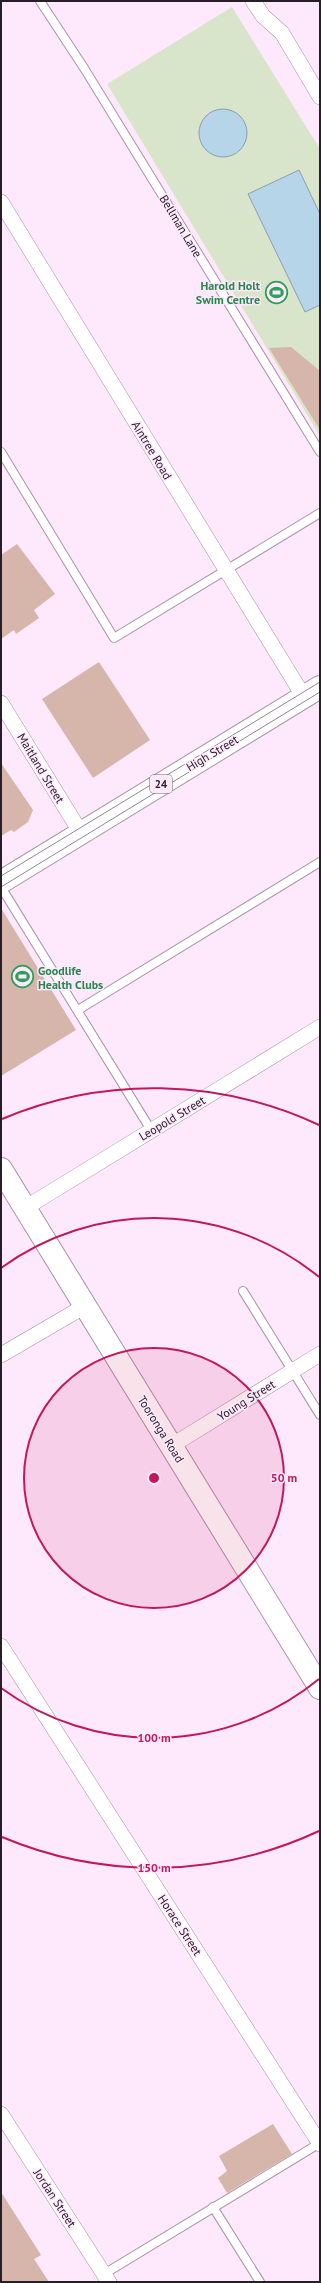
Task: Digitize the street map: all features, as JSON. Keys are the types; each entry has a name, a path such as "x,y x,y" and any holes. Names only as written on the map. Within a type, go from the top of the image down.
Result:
{"main road":[{"name":"High Street","path":"1,882 312,692"},
{"name":"Tooronga Road","path":"1,1169 171,1446 317,1677"}],"street":[{"path":"252,1 263,16 282,33 320,97"},
{"name":"Aintree Road","path":"1,202 226,570 312,692"},
{"name":"Maitland Street","path":"1,703 81,833"},
{"name":"Leopold Street","path":"25,1208 320,1027"},
{"path":"1,1356 85,1306"},
{"name":"Young Street","path":"171,1446 320,1354"},
{"name":"Horace Street","path":"1,1646 320,2143"},
{"name":"Jordan Street","path":"1,2114 106,2278"}],"lane":[{"name":"Bellman Lane","path":"40,1 84,68 320,452"},
{"path":"1,452 114,638 320,513"},
{"path":"78,1010 320,862"},
{"path":"1,887 152,1130"},
{"path":"243,1291 320,1415"},
{"path":"106,2278 213,2207 320,2143"},
{"path":"213,2207 260,2282"}],"green space":[{"name":"Harold Holt Swim Centre","path":"232,7 320,149 320,436 107,84"}],"water":[{"path":"218,109 228,109 237,113 243,119 246,124 246,142 237,153 228,157 218,157 209,153 203,147 199,138 199,128 203,119 209,113"},
{"path":"299,170 320,214 320,305 305,312 248,194"}],"building":[{"path":"291,347 320,371 320,430 269,348"},
{"path":"17,544 55,594 34,610 39,618 16,634 14,630 1,639 1,555"},
{"path":"99,662 150,740 93,778 42,699"},
{"path":"1,763 33,810 28,822 14,832 11,830 1,836"},
{"name":"Goodlife Health Clubs","path":"1,908 76,1030 1,1076"},
{"path":"273,2124 292,2154 227,2193 218,2178 227,2171 219,2156"},
{"path":"1,2192 41,2255 34,2259 49,2282 1,2282"}],"tram line":[{"path":"1,876 320,682"},
{"path":"1,887 320,692"}],"place":[{"name":"Harold Holt Swim Centre","path":"276,292"},
{"name":"Goodlife Health Clubs","path":"23,977"}]}
